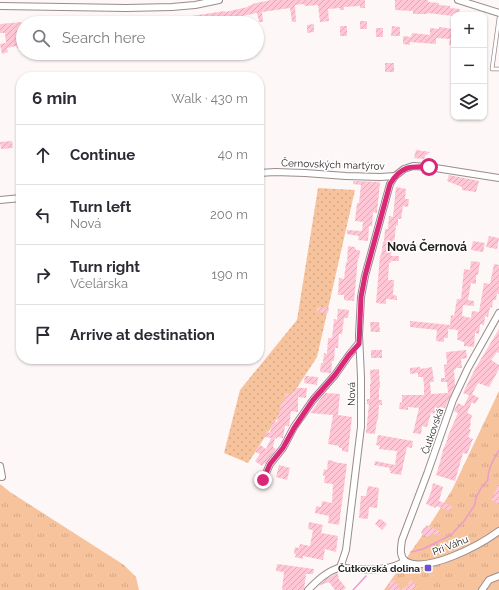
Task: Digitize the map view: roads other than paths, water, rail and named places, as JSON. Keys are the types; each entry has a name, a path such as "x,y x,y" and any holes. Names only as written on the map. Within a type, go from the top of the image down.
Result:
{"street":[{"path":"0,6 126,8 172,7 195,5 219,0"},
{"path":"458,0 470,2 499,12"},
{"name":"Černovských martýrov","path":"264,173 305,173 380,177 395,176 404,169 414,166 499,178"},
{"name":"Nová","path":"340,568 346,550 360,427 361,376 359,344 361,297 365,276 390,184 395,176"},
{"path":"0,200 16,198"},
{"name":"Čutkovská","path":"405,561 401,555 402,540 453,400 468,368 499,313"},
{"path":"263,480 270,464 283,448 294,428 313,400 359,344"},
{"path":"0,466 1,476"},
{"name":"Pri Váhu","path":"405,561 418,565 446,559 474,547 499,531"},
{"path":"308,590 327,573 340,568 374,570 398,566 405,561"},
{"path":"482,590 489,580 499,576"}],"lane":[{"path":"499,18 492,69 499,69"}],"waterway":[{"path":"411,552 423,549 451,535 464,521 474,506 481,488 488,480 490,468 499,450"},
{"path":"353,590 366,576"}],"place":[{"name":"Čutkovská dolina","path":"428,568"}],"district":[{"name":"Nová Černová","path":"427,247"}]}
